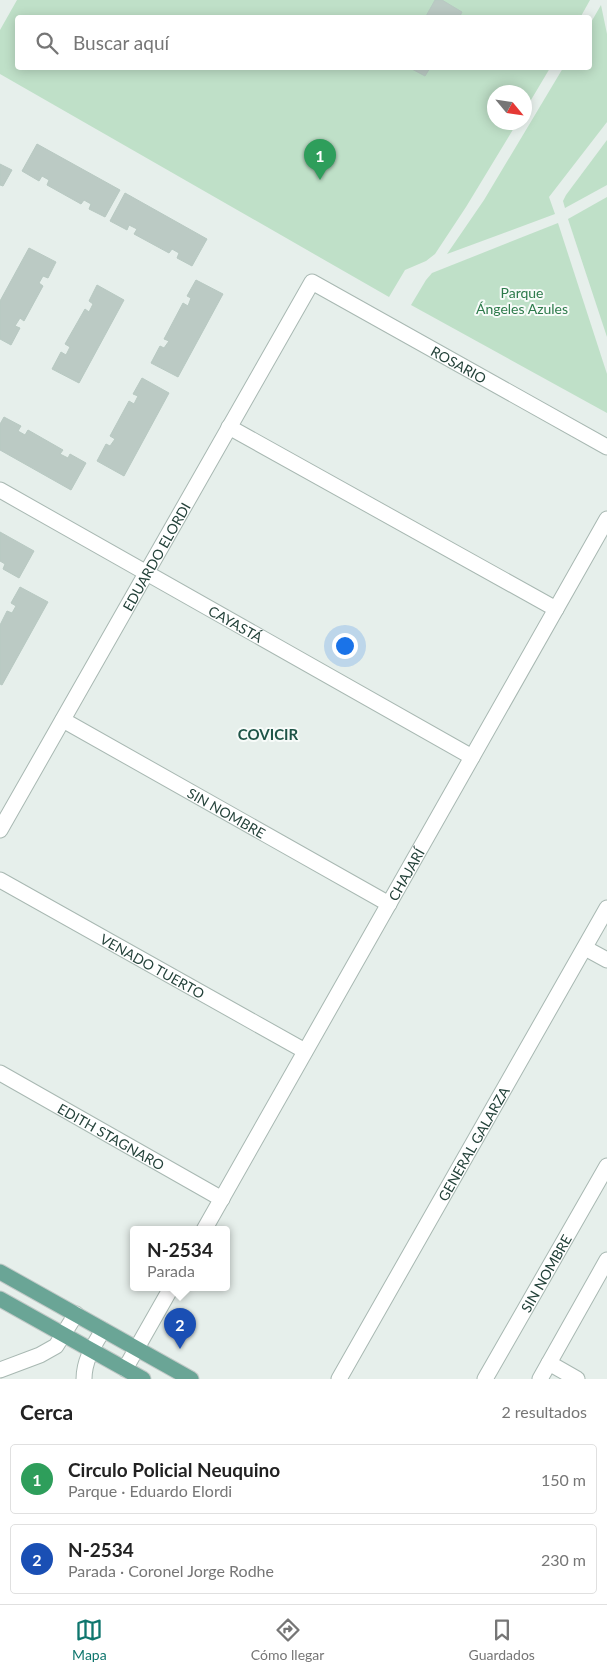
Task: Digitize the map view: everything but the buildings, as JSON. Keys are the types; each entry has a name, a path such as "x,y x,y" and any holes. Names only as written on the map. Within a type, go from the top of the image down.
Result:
{"main road":[{"path":"0,1272 191,1379"},
{"path":"0,1299 143,1379"}],"street":[{"name":"EDUARDO ELORDI","path":"0,830 312,282"},
{"name":"ROSARIO","path":"312,282 607,447"},
{"path":"229,427 556,609"},
{"name":"CAYASTÁ","path":"0,490 472,757"},
{"name":"CHAJARÍ","path":"206,1226 607,519"},
{"name":"SIN NOMBRE","path":"63,720 389,904"},
{"name":"VENADO TUERTO","path":"0,880 305,1052"},
{"name":"GENERAL GALARZA","path":"339,1379 607,908"},
{"path":"585,948 607,960"},
{"name":"EDITH STAGNARO","path":"0,1073 222,1199"},
{"name":"SIN NOMBRE","path":"485,1379 607,1166"},
{"path":"540,1379 607,1260"},
{"path":"126,1369 169,1291"},
{"path":"0,1370 51,1350 60,1341 76,1314"},
{"path":"84,1379 86,1364 103,1330"},
{"path":"549,1363 577,1379"}],"green space":[{"path":"17,0 590,0 582,15 15,15 15,70 549,70 532,98 532,85 487,85 487,130 513,130 435,254 426,261 405,270 389,297 0,74 0,30"},
{"name":"Parque Ángeles Azules","path":"601,5 607,34 607,122 549,197 555,214 447,254 484,200 526,130 532,130 532,120 562,70 592,70 592,21"},
{"path":"607,140 607,185 565,208 563,201 566,195"},
{"path":"607,197 607,337 568,219"},
{"name":"Parque Ángeles Azules","path":"558,223 607,374 607,413 411,305 432,273"}],"place":[{"name":"Circulo Policial Neuquino","path":"320,180"},
{"name":"N-2534","path":"180,1349"}],"district":[{"name":"COVICIR","path":"268,734"}]}
